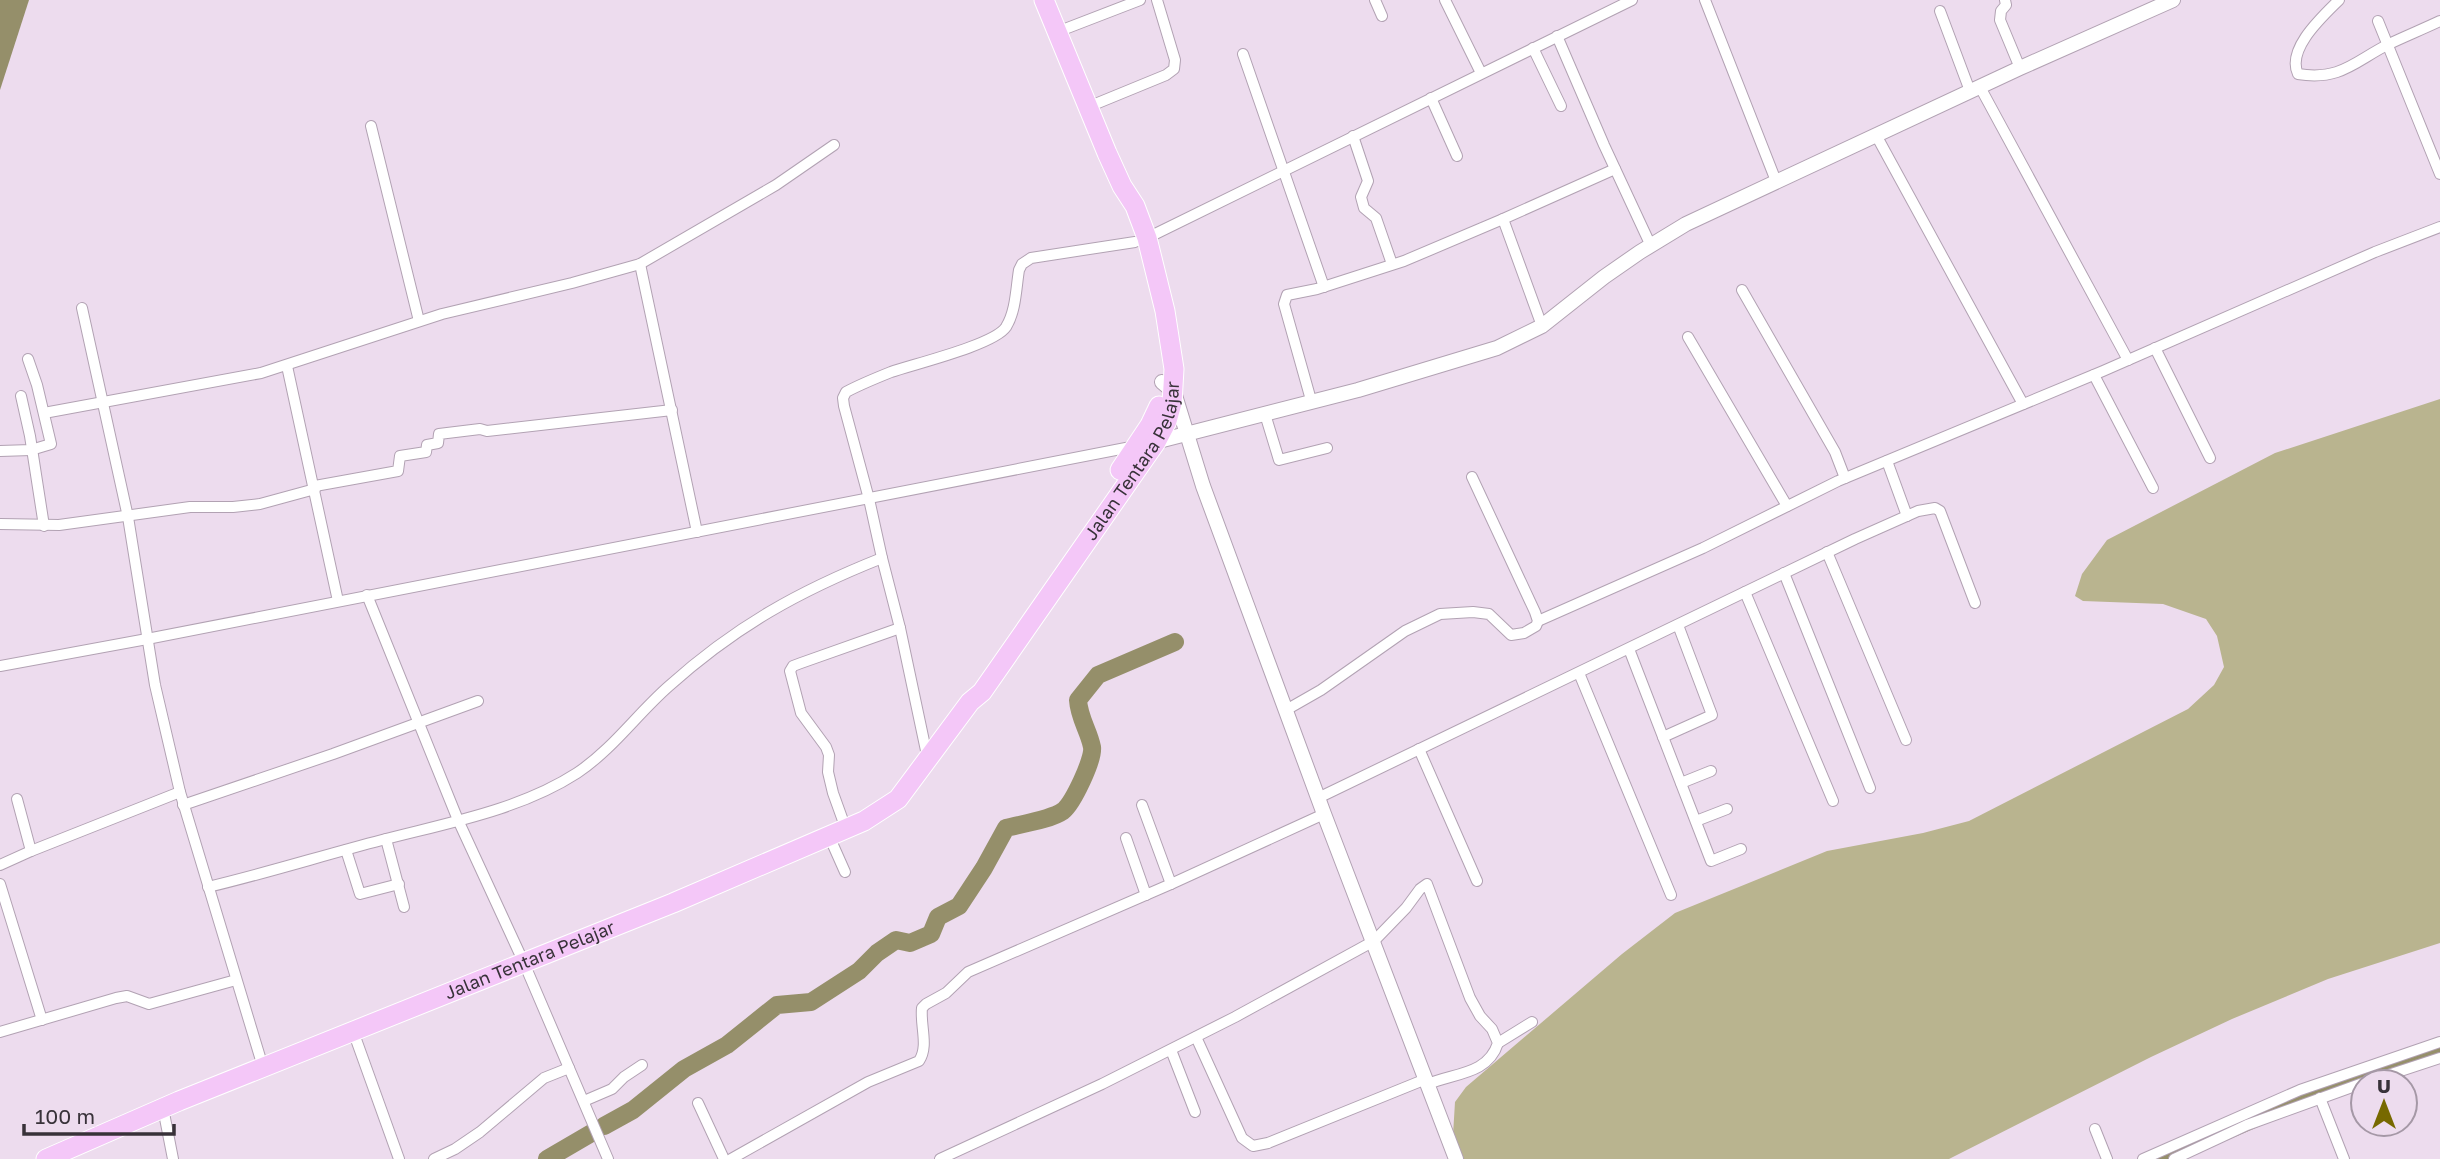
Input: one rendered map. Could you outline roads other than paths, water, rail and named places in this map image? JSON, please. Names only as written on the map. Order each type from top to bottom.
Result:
[{"type":"highway","name":"Jalan Tentara Pelajar","points":[[46,1159],[74,1153],[163,1108],[673,903],[863,821],[898,799],[970,702],[982,692],[1156,442],[1170,412],[1168,387],[1172,352],[1168,325],[1141,240],[1135,206],[1122,186],[1044,0]]},
{"type":"highway","name":"Jalan Tentara Pelajar","points":[[970,702],[975,686],[1136,446],[1159,409],[1168,387]]},
{"type":"street","points":[[1057,32],[1140,0]]},
{"type":"street","points":[[1088,107],[1166,75],[1174,69],[1175,60],[1157,0]]},
{"type":"street","points":[[1375,0],[1382,16]]},
{"type":"street","points":[[1445,0],[1481,73]]},
{"type":"street","points":[[928,761],[900,628],[842,398],[846,392],[890,373],[978,344],[999,334],[1005,328],[1014,304],[1019,270],[1022,264],[1031,258],[1077,253],[1141,240],[1632,0]]},
{"type":"street","points":[[1705,0],[1776,181]]},
{"type":"street","points":[[2005,0],[2006,5],[2000,20],[2020,68]]},
{"type":"street","points":[[0,666],[1156,442],[1358,390],[1497,348],[1542,326],[1604,277],[1686,224],[2020,68],[2174,0]]},
{"type":"street","points":[[2339,0],[2316,23],[2298,48],[2295,60],[2298,74],[2327,76],[2440,21]]},
{"type":"street","points":[[1940,11],[1975,89],[2128,360]]},
{"type":"street","points":[[2378,21],[2440,174]]},
{"type":"street","points":[[1558,36],[1651,246]]},
{"type":"street","points":[[1533,48],[1560,106]]},
{"type":"street","points":[[1243,54],[1324,286]]},
{"type":"street","points":[[1431,98],[1457,156]]},
{"type":"street","points":[[371,126],[419,321]]},
{"type":"street","points":[[1876,135],[2023,404]]},
{"type":"street","points":[[1353,136],[1368,181],[1361,197],[1364,208],[1376,218],[1392,264]]},
{"type":"street","points":[[44,413],[261,373],[419,321],[640,264],[776,185],[834,145]]},
{"type":"street","points":[[1311,400],[1286,315],[1284,298],[1287,295],[1392,264],[1503,219],[1615,169]]},
{"type":"street","points":[[1503,219],[1542,326]]},
{"type":"street","points":[[1286,710],[1321,690],[1405,631],[1440,614],[1489,614],[1511,635],[1524,633],[1536,626],[1538,621],[1703,548],[1845,478],[2094,375],[2375,252],[2440,227]]},
{"type":"street","points":[[640,264],[697,532]]},
{"type":"street","points":[[1742,290],[1835,452],[1845,478]]},
{"type":"street","points":[[82,308],[128,517],[160,709],[183,805],[263,1067]]},
{"type":"street","points":[[1688,337],[1787,506]]},
{"type":"street","points":[[2155,348],[2210,458]]},
{"type":"street","points":[[0,451],[31,450],[51,444],[28,359]]},
{"type":"street","points":[[287,366],[338,601]]},
{"type":"street","points":[[2094,375],[2153,488]]},
{"type":"street","points":[[1168,387],[1318,798],[1456,1159]]},
{"type":"street","points":[[21,396],[44,526]]},
{"type":"street","points":[[0,524],[44,526],[190,507],[233,507],[260,503],[315,488],[398,471],[400,456],[426,452],[427,445],[438,443],[439,434],[672,410]]},
{"type":"street","points":[[1265,414],[1279,460],[1327,447]]},
{"type":"street","points":[[1887,461],[1908,516]]},
{"type":"street","points":[[1472,477],[1538,621]]},
{"type":"street","points":[[1318,798],[1826,552],[1908,516],[1935,508],[1940,511],[1975,603]]},
{"type":"street","points":[[1826,552],[1906,740]]},
{"type":"street","points":[[208,887],[510,804],[576,773],[609,749],[652,701],[684,672],[751,621],[826,580],[881,558]]},
{"type":"street","points":[[1784,573],[1870,788]]},
{"type":"street","points":[[1745,592],[1833,801]]},
{"type":"street","points":[[367,595],[458,820],[524,963],[608,1159]]},
{"type":"street","points":[[1663,737],[1712,715],[1678,625]]},
{"type":"street","points":[[845,872],[828,772],[829,755],[801,713],[790,671],[793,666],[900,628]]},
{"type":"street","points":[[1629,649],[1711,860],[1741,849]]},
{"type":"street","points":[[1579,673],[1671,895]]},
{"type":"street","points":[[183,805],[478,701]]},
{"type":"street","points":[[1419,749],[1477,881]]},
{"type":"street","points":[[1681,783],[1711,771]]},
{"type":"street","points":[[0,865],[180,792]]},
{"type":"street","points":[[17,799],[31,851]]},
{"type":"street","points":[[1142,805],[1171,884]]},
{"type":"street","points":[[1696,821],[1727,809]]},
{"type":"street","points":[[731,1159],[868,1082],[919,1062],[923,1054],[922,1008],[946,993],[968,972],[1324,814]]},
{"type":"street","points":[[1126,838],[1146,895]]},
{"type":"street","points":[[386,839],[404,907]]},
{"type":"street","points":[[346,850],[360,894],[399,884]]},
{"type":"street","points":[[940,1159],[1171,1050],[1374,941],[1436,876]]},
{"type":"street","points":[[0,884],[42,1020]]},
{"type":"street","points":[[1425,885],[1429,886],[1455,965],[1470,998],[1480,1016],[1492,1029],[1498,1043]]},
{"type":"street","points":[[0,1032],[123,996],[149,1004],[236,980]]},
{"type":"street","points":[[1196,1037],[1242,1138],[1253,1146],[1268,1143],[1427,1083],[1481,1066],[1493,1054],[1498,1043],[1532,1022]]},
{"type":"street","points":[[353,1031],[399,1159]]},
{"type":"street","points":[[2143,1159],[2300,1090],[2440,1042]]},
{"type":"street","points":[[1171,1050],[1195,1112]]},
{"type":"street","points":[[2410,1068],[2440,1058]]},
{"type":"street","points":[[584,1101],[612,1088],[642,1065]]},
{"type":"street","points":[[434,1159],[480,1132],[544,1078],[569,1068]]},
{"type":"street","points":[[2174,1159],[2247,1125],[2349,1088]]},
{"type":"street","points":[[2320,1098],[2344,1159]]},
{"type":"street","points":[[698,1103],[724,1159]]},
{"type":"street","points":[[163,1108],[173,1159]]},
{"type":"street","points":[[2095,1129],[2107,1159]]},
{"type":"waterway","points":[[604,1126],[633,1110],[684,1069],[727,1045],[777,1005],[811,1002],[859,971],[877,953],[896,940],[910,943],[931,934],[938,917],[959,906],[1006,828],[1057,814],[1063,811],[1072,799],[1092,753],[1078,700],[1098,675],[1175,642]]},
{"type":"waterway","points":[[2161,1159],[2314,1093],[2440,1052]]},
{"type":"waterway","points":[[547,1159],[595,1131]]}]
